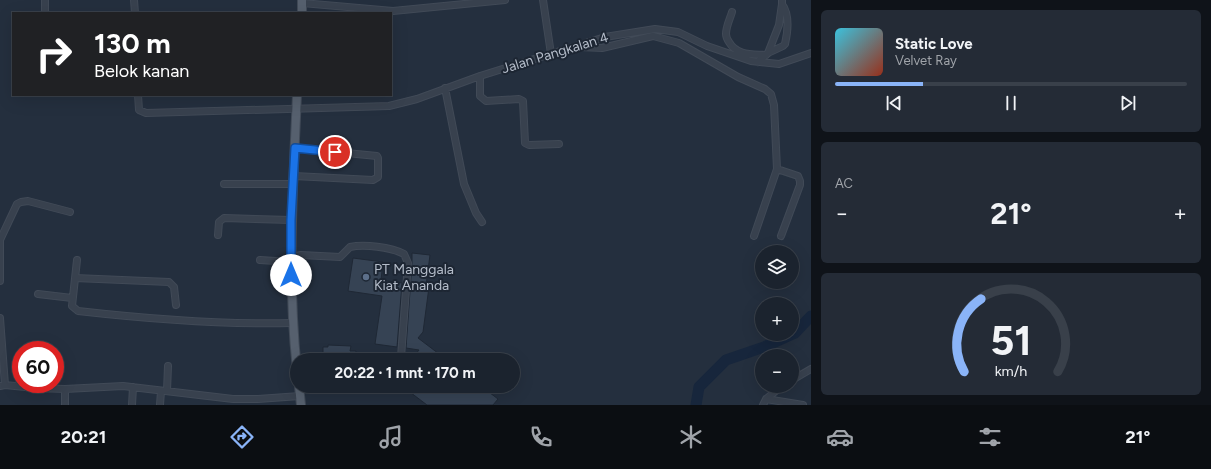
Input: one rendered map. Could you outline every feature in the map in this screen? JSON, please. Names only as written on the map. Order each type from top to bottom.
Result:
[{"type":"main road","points":[[296,353],[292,323],[291,220],[297,96]]},
{"type":"main road","points":[[300,393],[301,405]]},
{"type":"street","points":[[44,0],[46,12]]},
{"type":"street","points":[[134,0],[135,12]]},
{"type":"street","points":[[302,2],[393,11],[505,0]]},
{"type":"street","points":[[543,0],[551,54]]},
{"type":"street","points":[[767,54],[779,25],[782,2]]},
{"type":"street","points":[[758,62],[767,54],[783,46],[786,41],[788,17],[782,2]]},
{"type":"street","points":[[732,12],[726,35],[731,46],[735,50],[743,53],[767,54]]},
{"type":"street","name":"Jalan Pangkalan 4","points":[[138,96],[140,110],[146,113],[389,106],[416,99],[480,76],[605,37],[655,28],[678,32],[707,46],[751,61],[779,64],[811,53]]},
{"type":"street","points":[[574,47],[602,48],[653,36],[679,44],[738,77],[765,89],[771,94],[774,106],[778,169],[754,236]]},
{"type":"street","points":[[480,76],[480,96],[484,100],[519,99],[523,101],[525,143],[529,145],[560,144]]},
{"type":"street","points":[[445,88],[464,184],[476,213],[482,222]]},
{"type":"street","points":[[224,184],[293,180],[373,180],[378,177],[377,156],[295,148]]},
{"type":"street","points":[[778,169],[798,176],[800,181],[800,185],[781,236]]},
{"type":"street","points":[[0,281],[0,240],[17,204],[28,201],[70,212]]},
{"type":"street","points":[[218,235],[219,222],[222,219],[291,220]]},
{"type":"street","points":[[260,260],[291,260],[301,255],[340,257],[350,246],[364,245],[390,249],[404,254],[408,263],[401,353]]},
{"type":"street","points":[[78,260],[72,306],[78,311],[145,318],[222,322],[292,323]]},
{"type":"street","points":[[75,278],[169,282],[174,287],[176,305]]},
{"type":"street","points":[[38,294],[72,298]]},
{"type":"street","points":[[0,318],[3,386],[66,389],[115,386],[133,387],[233,399],[300,396]]},
{"type":"street","points":[[160,405],[168,366]]},
{"type":"street","points":[[808,373],[811,369]]},
{"type":"street","points":[[132,405],[133,387]]},
{"type":"street","points":[[65,405],[66,389]]},
{"type":"street","points":[[765,402],[775,393]]},
{"type":"street","points":[[765,402],[803,405]]},
{"type":"building","points":[[412,253],[430,255],[426,286],[429,287],[423,332],[418,338],[438,353],[417,353],[419,350],[406,348]]},
{"type":"building","points":[[353,258],[383,262],[381,280],[402,283],[397,347],[375,344],[382,296],[348,291]]},
{"type":"building","points":[[328,345],[351,346],[350,351],[356,351],[356,353],[323,353],[323,347],[328,347]]},
{"type":"building","points":[[411,393],[490,393],[498,399],[493,405],[427,405]]},
{"type":"waterway","points":[[696,405],[699,387],[726,360],[764,347],[795,333],[811,316]]},
{"type":"place","name":"PT Manggala Kiat Ananda","points":[[366,277]]},
{"type":"route","points":[[291,275],[291,220],[295,148],[335,152]]}]
